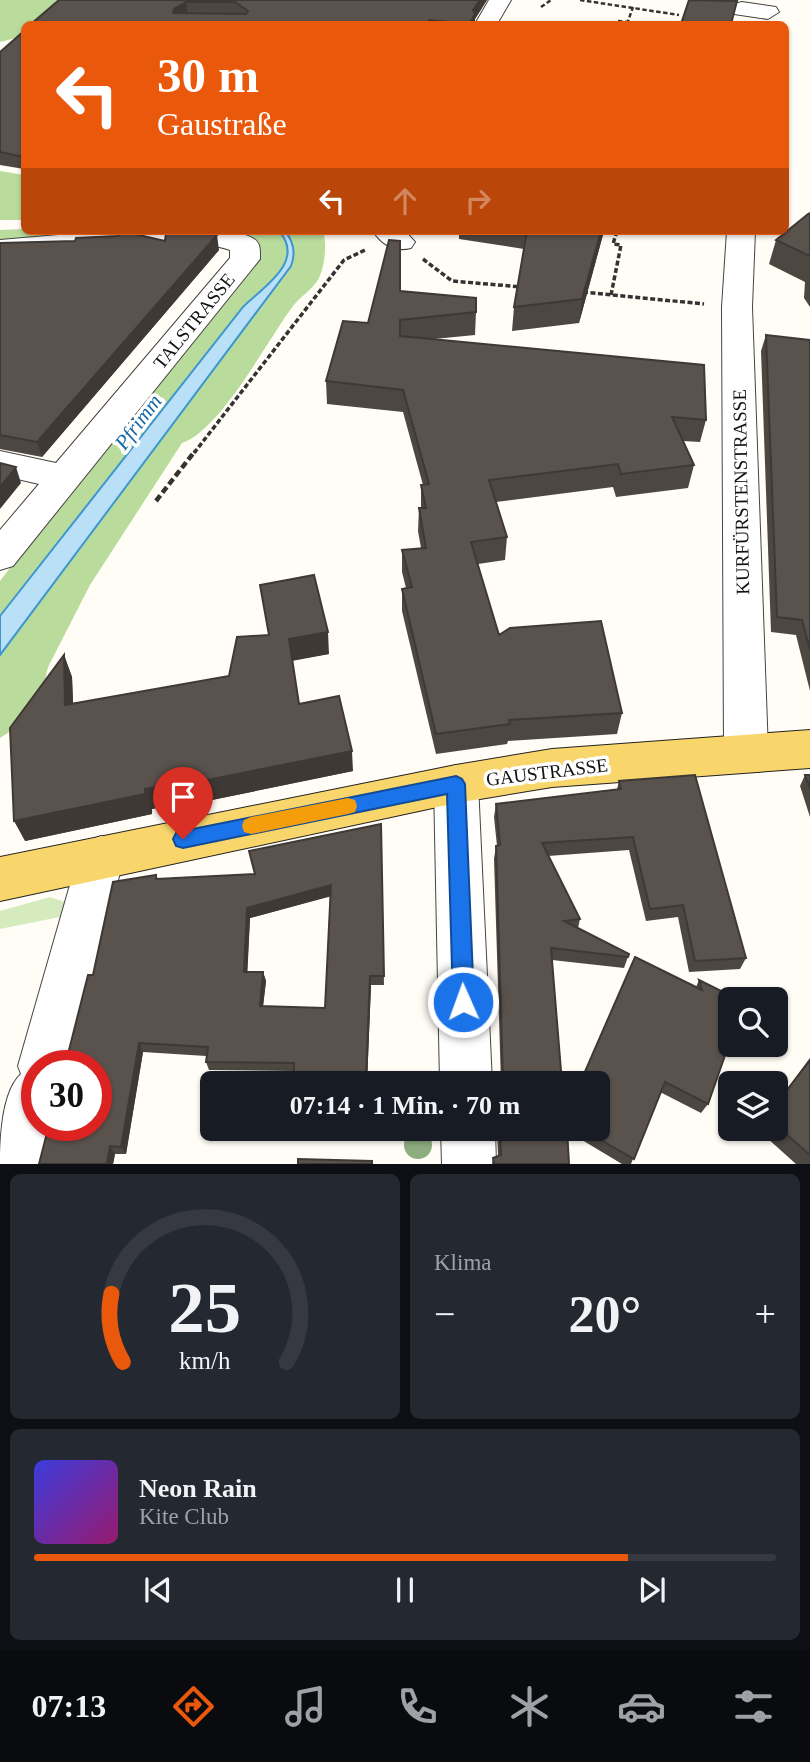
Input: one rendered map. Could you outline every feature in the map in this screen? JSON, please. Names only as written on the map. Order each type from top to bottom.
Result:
[{"type":"main road","name":"GAUSTRASSE","points":[[0,879],[456,784],[552,768],[810,749]]},
{"type":"street","points":[[488,21],[500,0]]},
{"type":"street","points":[[742,9],[768,12]]},
{"type":"street","name":"KURFÜRSTENSTRASSE","points":[[740,235],[737,307],[746,752]]},
{"type":"street","name":"TALSTRASSE","points":[[0,249],[151,237],[223,238],[245,245],[245,259],[0,556]]},
{"type":"street","points":[[0,463],[65,478]]},
{"type":"street","points":[[456,784],[466,1071]]},
{"type":"street","points":[[48,1050],[101,857]]},
{"type":"street","points":[[18,1164],[24,1141]]},
{"type":"street","points":[[468,1141],[469,1164]]},
{"type":"path","points":[[541,7],[549,4],[551,0]]},
{"type":"path","points":[[580,0],[679,15]]},
{"type":"path","points":[[628,21],[633,7]]},
{"type":"path","points":[[611,295],[621,245],[613,244],[616,235]]},
{"type":"path","points":[[156,501],[344,260],[394,236],[452,281],[531,288]]},
{"type":"path","points":[[571,291],[737,307]]},
{"type":"green space","points":[[0,0],[77,0],[53,21],[21,21],[21,37],[0,42]]},
{"type":"green space","points":[[0,171],[21,174],[21,220],[0,220]]},
{"type":"green space","points":[[21,229],[21,235],[84,235],[0,243],[0,230]]},
{"type":"green space","points":[[248,235],[282,235],[288,253],[279,273],[243,307],[0,616],[0,581],[256,244]]},
{"type":"green space","points":[[324,235],[325,254],[319,278],[293,306],[228,403],[197,435],[182,443],[90,585],[48,667],[42,693],[17,727],[0,738],[0,655],[291,266],[289,236]]},
{"type":"green space","points":[[50,897],[65,902],[70,915],[0,929],[0,911]]},
{"type":"water","points":[[282,235],[288,235],[292,243],[294,252],[291,266],[0,655],[0,616],[243,307],[279,273],[288,253]]},
{"type":"building","points":[[59,0],[480,0],[473,10],[475,14],[471,21],[34,21]],"holes":[[[186,2],[235,2],[248,11],[246,14],[173,13],[174,9]]]},
{"type":"building","points":[[689,0],[737,1],[732,21],[682,21]]},
{"type":"building","points":[[21,34],[21,156],[0,152],[0,52]]},
{"type":"building","points":[[810,213],[810,256],[776,240],[782,235],[789,235],[789,229]]},
{"type":"building","points":[[139,235],[165,241],[166,235],[217,235],[37,442],[0,435],[0,243],[75,241],[76,238]]},
{"type":"building","points":[[526,235],[600,235],[582,299],[514,307]]},
{"type":"building","points":[[389,240],[400,241],[400,291],[476,298],[476,312],[400,320],[400,336],[704,365],[706,420],[672,417],[694,465],[621,474],[618,464],[489,480],[507,537],[471,542],[499,635],[510,628],[601,621],[622,713],[509,720],[510,724],[436,734],[402,589],[412,587],[402,550],[426,548],[419,508],[426,508],[421,485],[429,484],[403,390],[326,381],[343,321],[368,323]]},
{"type":"building","points":[[766,335],[810,340],[810,650],[802,620],[777,617]]},
{"type":"building","points":[[0,463],[16,467],[0,487]]},
{"type":"building","points":[[314,575],[328,632],[289,639],[299,704],[339,696],[352,751],[197,782],[192,779],[145,789],[145,794],[14,821],[10,728],[64,655],[65,705],[229,676],[237,637],[269,635],[260,585]]},
{"type":"building","points":[[695,775],[746,958],[695,961],[683,905],[650,909],[633,837],[542,843],[580,919],[564,921],[629,954],[628,957],[551,948],[561,1071],[503,1071],[496,846],[500,845],[496,804],[621,789],[619,781]]},
{"type":"building","points":[[805,775],[810,775],[810,788]]},
{"type":"building","points":[[381,824],[384,976],[370,976],[366,1071],[294,1071],[294,1063],[206,1062],[208,1047],[139,1043],[121,1147],[110,1146],[107,1164],[39,1164],[45,1141],[112,1141],[112,1050],[69,1050],[88,975],[93,975],[113,882],[156,875],[156,879],[255,874],[249,851]],"holes":[[[331,885],[325,1008],[260,1006],[263,972],[244,972],[247,908]]]},
{"type":"building","points":[[635,957],[702,990],[699,980],[718,990],[718,1057],[724,1057],[708,1104],[665,1082],[634,1159],[603,1141],[610,1141],[610,1071],[585,1071]]},
{"type":"building","points":[[810,1060],[810,1155],[788,1136],[788,1089]]},
{"type":"building","points":[[500,1141],[568,1141],[569,1164],[494,1164],[493,1158],[501,1155]]},
{"type":"building","points":[[298,1159],[372,1161],[372,1164],[298,1164]]},
{"type":"slow traffic","points":[[251,826],[348,806]]},
{"type":"route","points":[[183,839],[456,784],[463,1002]]},
{"type":"water label","name":"Pfrimm","points":[[138,422]]}]
